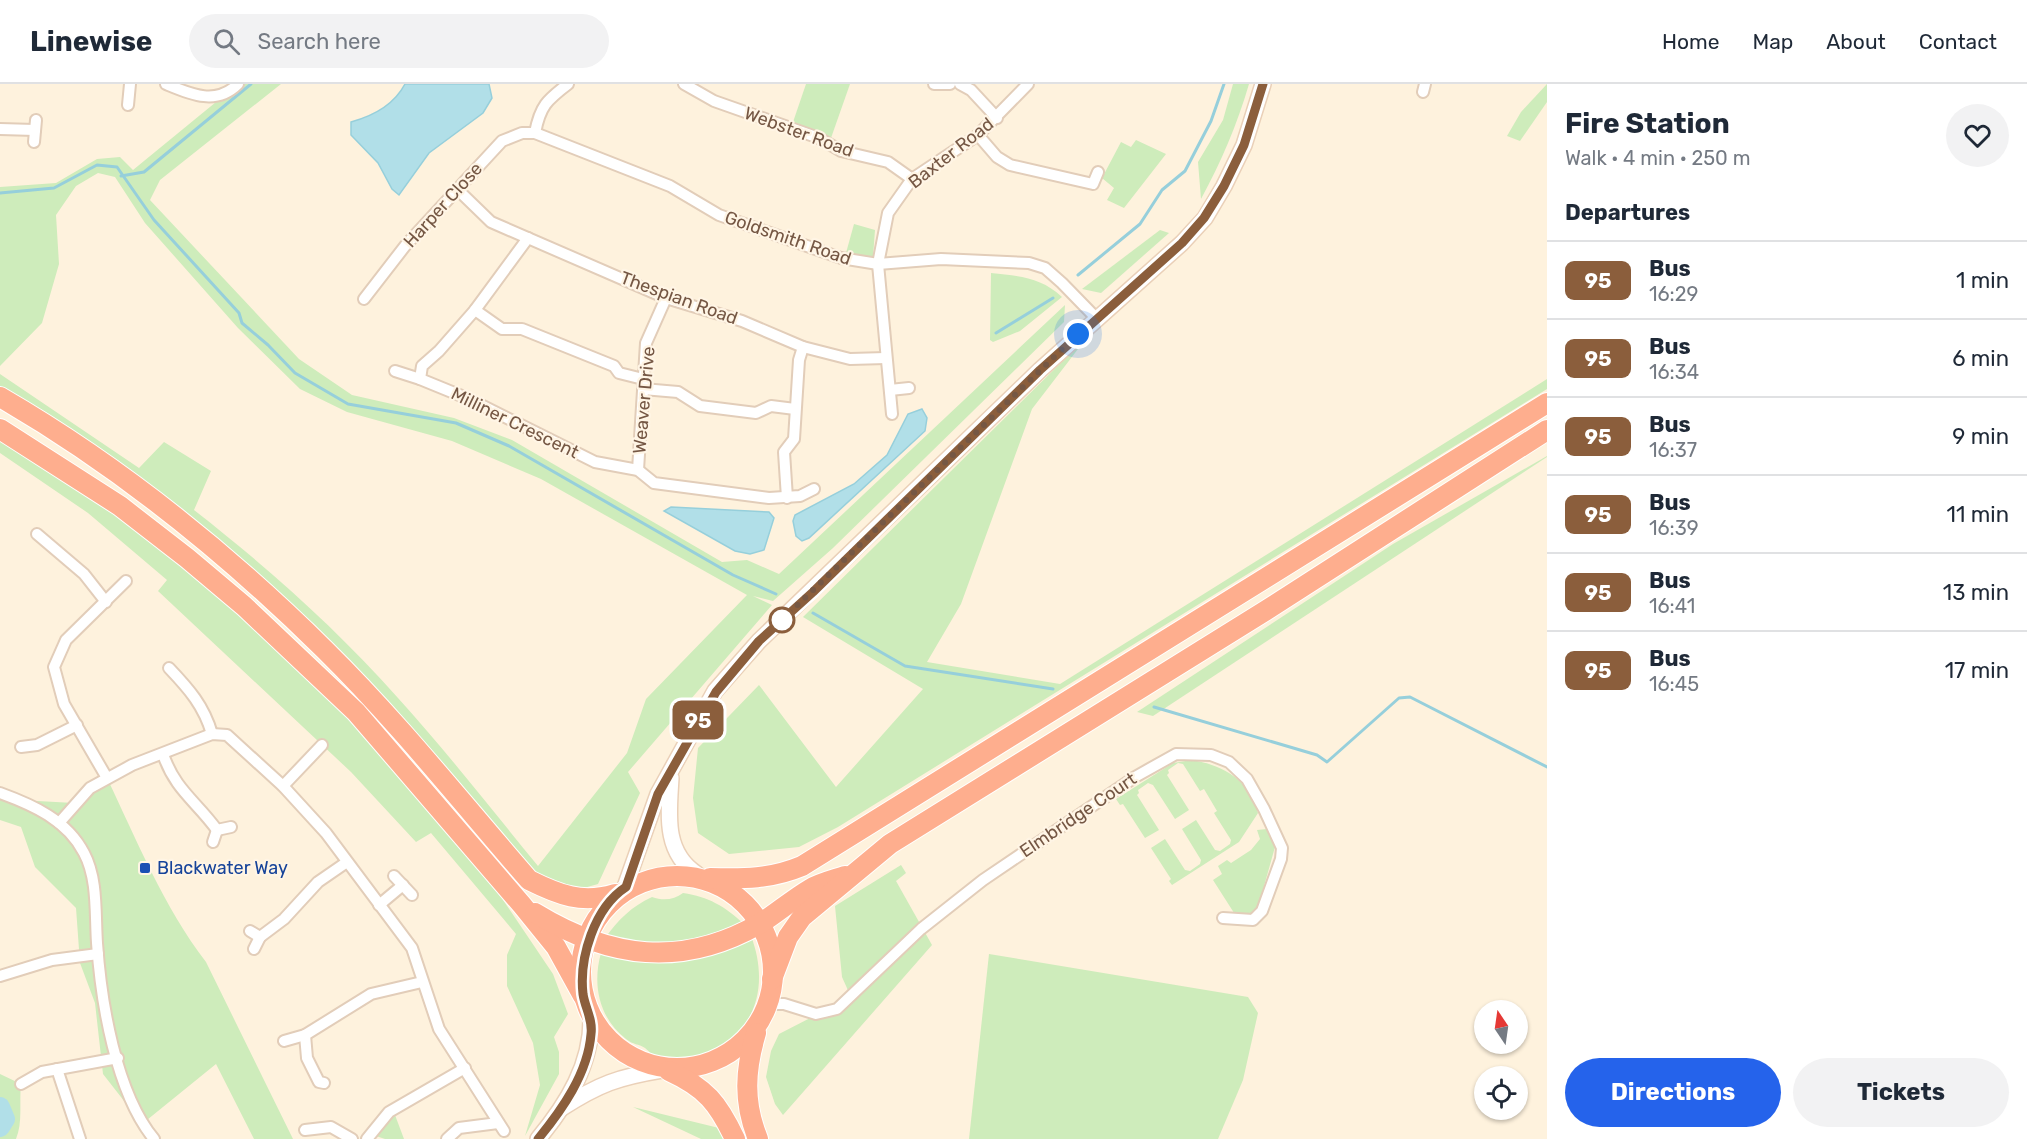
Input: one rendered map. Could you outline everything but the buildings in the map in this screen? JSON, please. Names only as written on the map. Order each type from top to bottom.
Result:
[{"type":"highway","points":[[0,397],[59,431],[130,482],[257,586],[370,697],[530,880],[561,896],[578,899],[600,899],[656,876],[758,879],[779,876],[802,866],[1547,404]]},
{"type":"highway","points":[[0,429],[120,506],[244,606],[356,712],[556,947],[583,996],[591,1017],[606,1036],[627,1054],[664,1070],[707,1094],[721,1110],[735,1139]]},
{"type":"highway","points":[[758,1139],[750,1119],[746,1086],[749,1056],[757,1027],[768,1004],[772,979],[788,937],[802,917],[858,871],[926,821],[1265,611],[1547,430]]},
{"type":"highway","points":[[522,905],[567,932],[589,941],[627,951],[661,953],[699,948],[759,923],[812,888],[858,871]]},
{"type":"highway","points":[[703,876],[745,903],[759,923],[768,948],[772,979]]},
{"type":"highway","points":[[583,996],[584,966],[589,941],[620,891]]},
{"type":"highway","points":[[664,1070],[684,1070],[717,1060],[740,1046],[757,1027]]},
{"type":"main road","points":[[620,891],[658,794],[671,775],[700,717],[741,660],[1040,370],[1182,243],[1204,218],[1224,186],[1244,145],[1263,84]]},
{"type":"main road","points":[[671,775],[668,818],[671,840],[685,866],[703,876]]},
{"type":"main road","points":[[538,1139],[562,1108],[586,1058],[591,1033],[591,1017]]},
{"type":"main road","points":[[562,1108],[611,1081],[664,1070]]},
{"type":"street","points":[[128,105],[130,84]]},
{"type":"street","points":[[166,84],[195,96],[211,97],[230,92],[238,84]]},
{"type":"street","points":[[535,133],[539,113],[543,107],[568,84]]},
{"type":"street","name":"Webster Road","points":[[684,84],[714,101],[819,138],[841,151],[888,162],[912,179]]},
{"type":"street","points":[[934,84],[950,84]]},
{"type":"street","points":[[960,84],[971,90],[997,118]]},
{"type":"street","name":"Baxter Road","points":[[878,264],[888,213],[912,179],[978,135],[1028,84]]},
{"type":"street","points":[[0,129],[36,125],[34,142]]},
{"type":"street","name":"Harper Close","points":[[364,299],[405,246],[502,141],[522,133],[535,133]]},
{"type":"street","name":"Goldsmith Road","points":[[535,133],[670,186],[719,214],[841,258],[878,264],[941,259],[1029,263],[1045,268],[1098,320]]},
{"type":"street","points":[[978,135],[997,157],[1010,165],[1093,184],[1098,172]]},
{"type":"street","name":"Thespian Road","points":[[457,189],[491,222],[666,298],[742,321],[803,347],[850,359],[885,358]]},
{"type":"street","points":[[420,379],[422,366],[439,351],[475,310],[528,238]]},
{"type":"street","points":[[878,264],[892,414]]},
{"type":"street","name":"Weaver Drive","points":[[638,470],[646,343],[666,298]]},
{"type":"street","points":[[475,310],[502,329],[522,329],[614,366],[619,373],[643,384],[678,392],[700,406],[756,413],[771,406],[795,409]]},
{"type":"street","points":[[803,347],[799,360],[794,440],[784,452],[787,498],[800,496],[814,489]]},
{"type":"street","name":"Milliner Crescent","points":[[395,371],[469,399],[596,462],[638,470],[654,483],[787,498]]},
{"type":"street","points":[[890,390],[909,388]]},
{"type":"street","points":[[39,541],[84,574],[105,602]]},
{"type":"street","points":[[106,778],[64,704],[54,667],[66,640],[126,581]]},
{"type":"street","points":[[169,668],[181,680],[206,714],[212,734]]},
{"type":"street","points":[[172,689],[181,680]]},
{"type":"street","points":[[21,747],[38,750],[77,725]]},
{"type":"street","points":[[59,823],[82,795],[106,778],[132,765],[212,734],[227,735],[283,786],[326,833],[412,948],[439,1029],[501,1127],[459,1128],[447,1139]]},
{"type":"street","points":[[283,786],[322,745]]},
{"type":"street","points":[[163,754],[181,791],[204,813],[217,831]]},
{"type":"street","name":"Elmbridge Court","points":[[768,1004],[784,1004],[816,1014],[837,1009],[921,929],[983,880],[1127,782],[1176,754],[1211,755],[1229,762],[1247,779],[1256,792],[1282,848],[1281,859],[1262,911],[1253,920],[1240,921],[1222,918]]},
{"type":"street","points":[[310,760],[319,769]]},
{"type":"street","points":[[0,793],[40,810],[59,823],[74,837],[85,854],[93,878],[103,1005],[127,1094],[142,1124],[154,1139]]},
{"type":"street","points":[[217,831],[231,827]]},
{"type":"street","points":[[213,842],[217,831]]},
{"type":"street","points":[[254,949],[260,937],[284,919],[318,882],[347,862]]},
{"type":"street","points":[[394,876],[412,895]]},
{"type":"street","points":[[379,905],[403,885]]},
{"type":"street","points":[[250,931],[260,937]]},
{"type":"street","points":[[1,973],[52,960],[98,954]]},
{"type":"street","points":[[284,1041],[304,1035],[371,994],[422,982]]},
{"type":"street","points":[[304,1035],[307,1058],[319,1082],[324,1083]]},
{"type":"street","points":[[21,1084],[28,1073],[118,1059]]},
{"type":"street","points":[[367,1139],[389,1112],[465,1068]]},
{"type":"street","points":[[57,1069],[80,1139]]},
{"type":"street","points":[[304,1130],[331,1127],[352,1139]]},
{"type":"green space","points":[[238,84],[281,84],[160,180],[150,200],[299,359],[352,395],[454,418],[512,440],[722,562],[747,560],[779,574],[1065,305],[1064,322],[833,548],[773,601],[753,596],[772,605],[628,772],[640,793],[598,884],[573,891],[532,874],[389,703],[315,625],[159,493],[73,431],[0,388],[0,374],[139,468],[164,442],[211,471],[194,510],[274,576],[350,647],[434,739],[538,866],[627,753],[646,699],[747,595],[541,479],[452,441],[347,412],[300,389],[238,328],[145,223],[115,177],[98,173],[76,186],[56,215],[59,264],[42,323],[0,366],[0,187],[56,183],[97,159],[120,157],[133,170]]},
{"type":"green space","points":[[806,84],[850,84],[831,138],[792,125]]},
{"type":"green space","points":[[1233,84],[1249,84],[1228,143],[1201,199],[1198,162],[1223,120]]},
{"type":"green space","points":[[1547,84],[1547,102],[1520,141],[1507,136],[1521,112]]},
{"type":"green space","points":[[1136,140],[1166,154],[1124,208],[1107,200],[1114,188],[1102,178],[1121,142],[1131,147]]},
{"type":"green space","points":[[854,224],[875,230],[873,257],[846,253]]},
{"type":"green space","points":[[1160,230],[1169,233],[1101,293],[1082,289]]},
{"type":"green space","points":[[991,273],[1038,281],[1062,297],[1020,331],[993,342],[990,340]]},
{"type":"green space","points":[[1088,336],[1032,409],[961,604],[927,662],[1060,684],[1547,379],[1547,389],[838,827],[799,847],[729,854],[698,833],[693,798],[698,748],[759,685],[836,787],[923,689],[803,617]]},
{"type":"green space","points":[[0,435],[109,508],[186,566],[280,647],[355,724],[501,897],[553,974],[568,1014],[554,1037],[559,1052],[559,1074],[525,1136],[540,1085],[533,1043],[507,986],[507,955],[516,934],[431,833],[416,842],[351,772],[158,591],[167,580],[88,513],[0,453]]},
{"type":"green space","points":[[1547,456],[1153,716],[1137,712],[1393,544]]},
{"type":"green space","points":[[1192,760],[1214,766],[1234,776],[1249,792],[1258,813],[1239,842],[1172,885],[1169,881],[1171,879],[1151,848],[1165,839],[1185,870],[1190,871],[1200,864],[1201,860],[1182,829],[1196,820],[1215,850],[1220,851],[1230,844],[1231,840],[1214,813],[1217,811],[1204,789],[1200,791],[1183,764],[1178,763],[1168,770],[1167,775],[1189,810],[1175,819],[1153,785],[1148,783],[1138,790],[1137,795],[1159,830],[1145,838],[1123,804],[1120,805],[1116,799],[1173,763]]},
{"type":"green space","points":[[107,778],[164,896],[206,962],[293,1139],[254,1139],[216,1064],[142,1124],[103,1074],[95,1003],[80,963],[76,908],[35,867],[21,827],[0,820],[0,793],[19,800],[74,803]]},
{"type":"green space","points":[[1267,829],[1275,847],[1257,911],[1250,917],[1236,916],[1213,880],[1222,874],[1218,866],[1227,860],[1231,863],[1251,850],[1260,839],[1257,830]]},
{"type":"green space","points":[[901,865],[906,873],[896,881],[932,945],[783,1115],[775,1104],[766,1077],[771,1051],[779,1034],[851,997],[842,977],[835,906]]},
{"type":"green space","points":[[683,893],[716,903],[743,923],[708,937],[676,943],[642,943],[605,938],[626,914],[638,905],[652,897],[672,898]]},
{"type":"green space","points":[[751,936],[758,963],[758,988],[753,1010],[742,1029],[726,1043],[705,1053],[681,1058],[653,1056],[642,1046],[626,1039],[609,1021],[598,989],[598,965],[601,953],[644,960]]},
{"type":"green space","points":[[989,954],[1248,997],[1258,1013],[1243,1080],[1218,1139],[969,1139]]},
{"type":"green space","points":[[0,1074],[21,1084],[20,1119],[16,1139],[0,1139]]},
{"type":"green space","points":[[633,1107],[719,1128],[724,1139],[701,1139]]},
{"type":"green space","points":[[395,1115],[404,1139],[385,1139],[376,1136]]},
{"type":"water","points":[[405,84],[489,84],[492,98],[483,113],[429,153],[399,195],[392,189],[378,163],[351,135],[351,122],[382,109],[395,98]]},
{"type":"water","points":[[922,409],[927,418],[925,431],[809,538],[802,541],[796,536],[793,521],[795,515],[854,484],[887,455],[908,414]]},
{"type":"water","points":[[671,507],[769,512],[774,518],[764,550],[750,554],[735,551],[664,511]]},
{"type":"waterway","points":[[121,176],[144,172],[251,84]]},
{"type":"waterway","points":[[1078,275],[1140,224],[1162,190],[1185,171],[1211,121],[1224,84]]},
{"type":"waterway","points":[[0,193],[54,188],[97,165],[117,167],[154,220],[239,313],[242,323],[268,345],[295,373],[348,404],[456,423],[509,446],[733,575],[776,594]]},
{"type":"waterway","points":[[996,333],[1053,298]]},
{"type":"waterway","points":[[813,613],[905,666],[1053,689]]},
{"type":"waterway","points":[[1154,707],[1317,755],[1327,762],[1399,698],[1410,697],[1547,767]]},
{"type":"waterway","points":[[0,1107],[5,1119],[0,1127]]},
{"type":"bus line","name":"95","points":[[538,1139],[562,1108],[589,1050],[591,1017],[583,996],[584,966],[589,941],[615,894],[626,887],[658,794],[671,775],[700,717],[716,692],[759,641],[813,592],[1040,370],[1182,243],[1204,218],[1224,186],[1244,145],[1263,84]]},
{"type":"place","name":"Blackwater Way","points":[[145,868]]},
{"type":"route","points":[[782,620],[1078,334]]}]
